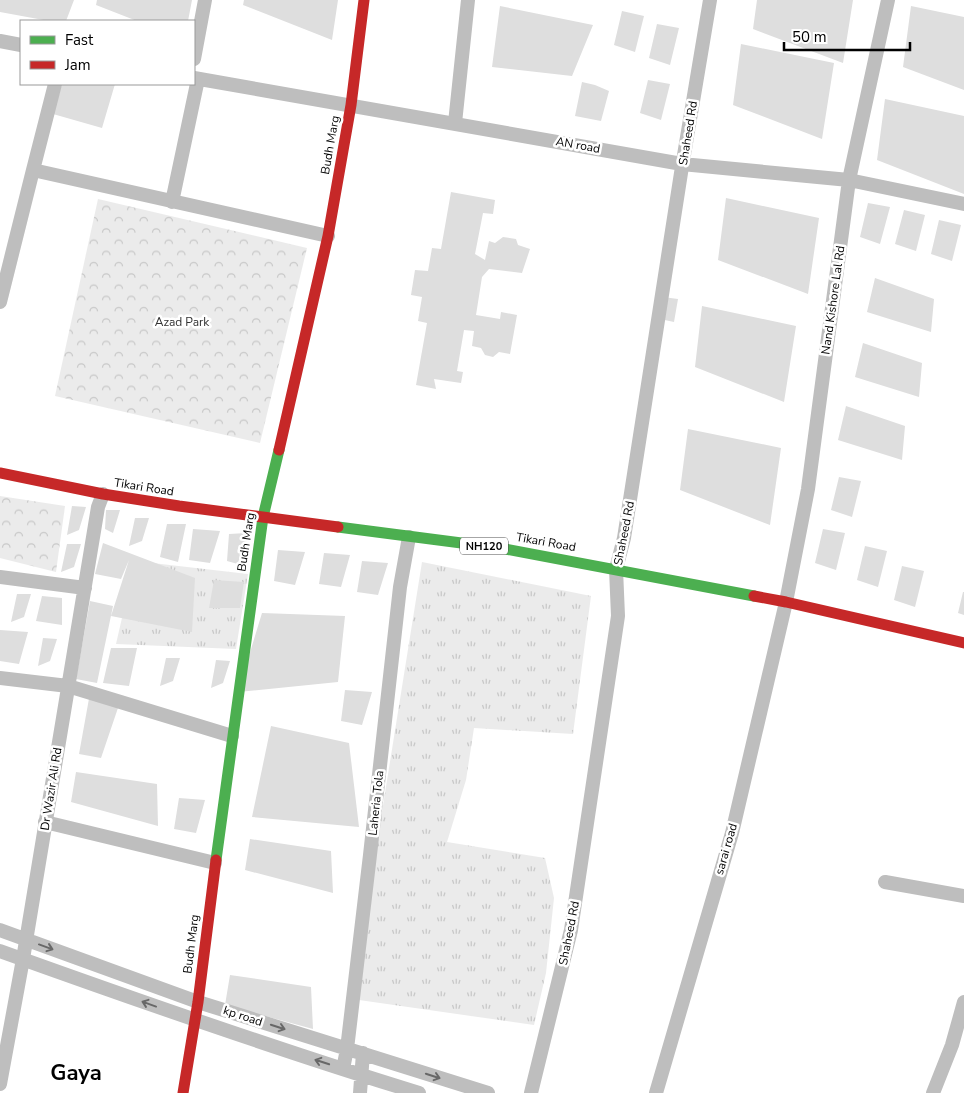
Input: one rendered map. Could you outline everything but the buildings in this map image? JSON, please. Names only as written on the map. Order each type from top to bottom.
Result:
[{"type":"main road","name":"Budh Marg","points":[[183,1093],[198,1002],[232,736],[263,517],[328,236],[351,105],[364,0]]},
{"type":"main road","name":"Tikari Road","points":[[0,473],[103,494],[179,506],[500,548],[786,602],[964,643]]},
{"type":"street","points":[[195,54],[205,0]]},
{"type":"street","points":[[454,124],[468,0]]},
{"type":"street","name":"Shaheed Rd","points":[[531,1093],[571,930],[618,616],[616,569],[624,538],[682,164],[710,0]]},
{"type":"street","name":"Nand Kishore Lal Rd","points":[[786,602],[808,489],[849,180],[888,0]]},
{"type":"street","points":[[0,41],[20,45]]},
{"type":"street","name":"AN road","points":[[196,78],[682,164],[849,180],[964,204]]},
{"type":"street","points":[[0,302],[55,85]]},
{"type":"street","points":[[172,202],[195,85]]},
{"type":"street","points":[[33,170],[328,236]]},
{"type":"street","name":"Dr Wazir Ali Rd","points":[[0,1084],[23,959],[98,507],[103,494]]},
{"type":"street","name":"Laheria Tola","points":[[343,1069],[370,855],[400,587],[409,537]]},
{"type":"street","points":[[0,577],[85,588]]},
{"type":"street","name":"sarai road","points":[[656,1093],[732,833],[786,602]]},
{"type":"street","points":[[0,678],[68,686],[232,736]]},
{"type":"street","points":[[45,822],[215,863]]},
{"type":"street","points":[[885,882],[964,896]]},
{"type":"street","name":"kp road","points":[[0,930],[198,1002],[488,1093]]},
{"type":"street","name":"kp road","points":[[0,951],[195,1020],[419,1093]]},
{"type":"street","points":[[933,1093],[952,1046],[964,1002]]},
{"type":"street","points":[[360,1093],[364,1053]]},
{"type":"green space","name":"Azad Park","points":[[98,199],[307,248],[260,443],[55,396]]},
{"type":"green space","points":[[0,496],[65,506],[56,572],[0,558]]},
{"type":"green space","points":[[135,561],[248,574],[236,649],[116,644]]},
{"type":"green space","points":[[422,562],[591,596],[573,734],[474,728],[466,780],[447,842],[545,858],[554,898],[546,973],[534,1025],[352,999]]},
{"type":"traffic: fast","points":[[216,860],[263,517],[279,450]]},
{"type":"traffic: fast","points":[[338,527],[500,548],[754,596]]},
{"type":"traffic: jam","points":[[279,450],[328,236],[351,105],[364,0]]},
{"type":"traffic: jam","points":[[0,473],[103,494],[338,527]]},
{"type":"traffic: jam","points":[[754,596],[964,643]]},
{"type":"traffic: jam","points":[[183,1093],[198,1002],[216,860]]},
{"type":"district","name":"Gaya","points":[[76,1072]]}]
